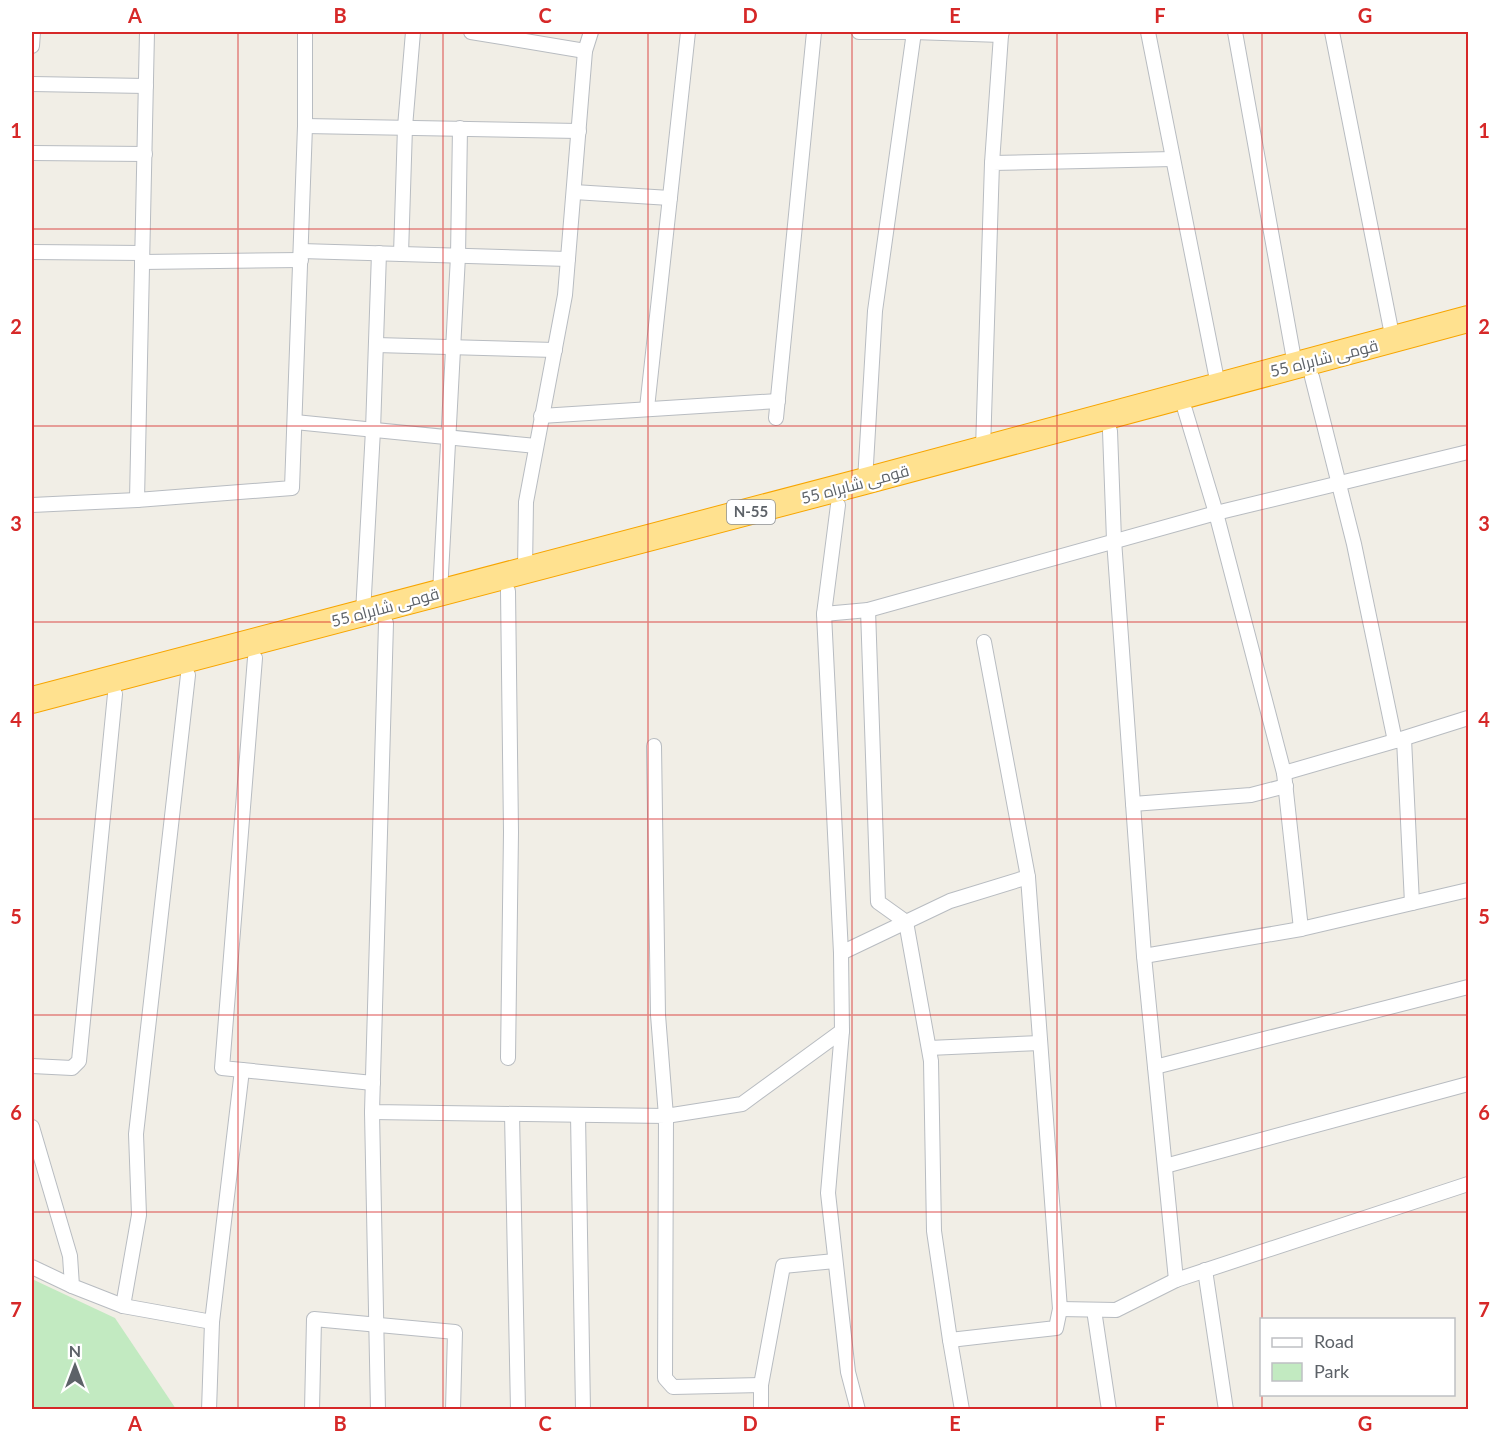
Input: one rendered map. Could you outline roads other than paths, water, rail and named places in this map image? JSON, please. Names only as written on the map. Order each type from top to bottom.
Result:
[{"type":"highway","name":"قومی شاہراہ 55","points":[[1056,437],[1110,431],[1185,410],[1392,340],[1468,319]]},
{"type":"highway","name":"قومی شاہراہ 55","points":[[696,534],[865,481],[1056,437],[1218,385],[1304,371],[1468,336]]},
{"type":"highway","name":"قومی شاہراہ 55","points":[[32,716],[127,685],[374,618],[508,591],[556,570],[696,534],[838,505],[969,458]]},
{"type":"highway","name":"قومی شاہراہ 55","points":[[32,700],[188,675],[255,658],[374,618],[440,592],[525,570],[556,570]]},
{"type":"street","points":[[32,46],[33,32]]},
{"type":"street","points":[[137,500],[147,32]]},
{"type":"street","points":[[32,505],[137,500],[292,488],[305,126],[305,32]]},
{"type":"street","points":[[401,254],[405,128],[413,32]]},
{"type":"street","points":[[471,32],[585,51]]},
{"type":"street","points":[[525,570],[526,502],[565,295],[585,51],[591,32]]},
{"type":"street","points":[[647,408],[688,32]]},
{"type":"street","points":[[776,418],[814,32]]},
{"type":"street","points":[[859,32],[1001,33],[969,458]]},
{"type":"street","points":[[865,481],[875,310],[914,32]]},
{"type":"street","points":[[1148,32],[1218,385]]},
{"type":"street","points":[[1236,32],[1304,371],[1354,544],[1400,740],[1412,903]]},
{"type":"street","points":[[1332,32],[1392,340]]},
{"type":"street","points":[[32,84],[146,86]]},
{"type":"street","points":[[305,126],[579,130]]},
{"type":"street","points":[[440,592],[458,256],[460,129]]},
{"type":"street","points":[[32,153],[145,154]]},
{"type":"street","points":[[992,163],[1173,159]]},
{"type":"street","points":[[574,192],[670,198]]},
{"type":"street","points":[[32,252],[142,257],[379,253],[568,259]]},
{"type":"street","points":[[378,1410],[372,1112],[373,430],[379,253]]},
{"type":"street","points":[[376,345],[555,350]]},
{"type":"street","points":[[541,416],[778,401]]},
{"type":"street","points":[[1185,410],[1216,513],[1285,780],[1301,929]]},
{"type":"street","points":[[295,422],[536,446]]},
{"type":"street","points":[[1110,431],[1114,540],[1144,956],[1176,1280]]},
{"type":"street","points":[[824,614],[868,610],[1216,513],[1468,452]]},
{"type":"street","points":[[838,505],[824,614],[841,953],[842,1031],[828,1193],[848,1372],[858,1410]]},
{"type":"street","points":[[508,591],[511,832],[508,1058]]},
{"type":"street","points":[[868,610],[878,902],[906,922],[929,1048],[934,1231],[962,1410]]},
{"type":"street","points":[[950,1340],[1056,1328],[1060,1309],[1028,877],[984,642]]},
{"type":"street","points":[[255,658],[222,1068],[373,1083]]},
{"type":"street","points":[[123,1306],[139,1215],[136,1134],[188,675]]},
{"type":"street","points":[[32,1066],[72,1068],[80,1061],[127,685]]},
{"type":"street","points":[[1133,804],[1251,795],[1285,780],[1468,718]]},
{"type":"street","points":[[654,746],[658,1016],[666,1116],[665,1378],[673,1387],[760,1385]]},
{"type":"street","points":[[841,953],[950,901],[1028,877]]},
{"type":"street","points":[[1144,956],[1301,929],[1468,890]]},
{"type":"street","points":[[1155,1067],[1468,987]]},
{"type":"street","points":[[372,1112],[666,1116],[742,1104],[842,1031]]},
{"type":"street","points":[[929,1048],[1040,1043]]},
{"type":"street","points":[[209,1410],[212,1322],[242,1070]]},
{"type":"street","points":[[1165,1166],[1468,1084]]},
{"type":"street","points":[[512,1114],[518,1410]]},
{"type":"street","points":[[578,1115],[584,1410]]},
{"type":"street","points":[[32,1127],[70,1256],[72,1286]]},
{"type":"street","points":[[1060,1309],[1116,1311],[1176,1280],[1468,1184]]},
{"type":"street","points":[[761,1410],[760,1385],[783,1266],[835,1261]]},
{"type":"street","points":[[32,1267],[123,1306],[212,1322]]},
{"type":"street","points":[[1205,1270],[1226,1410]]},
{"type":"street","points":[[1094,1310],[1109,1410]]},
{"type":"street","points":[[312,1410],[314,1319],[454,1332],[453,1410]]}]
